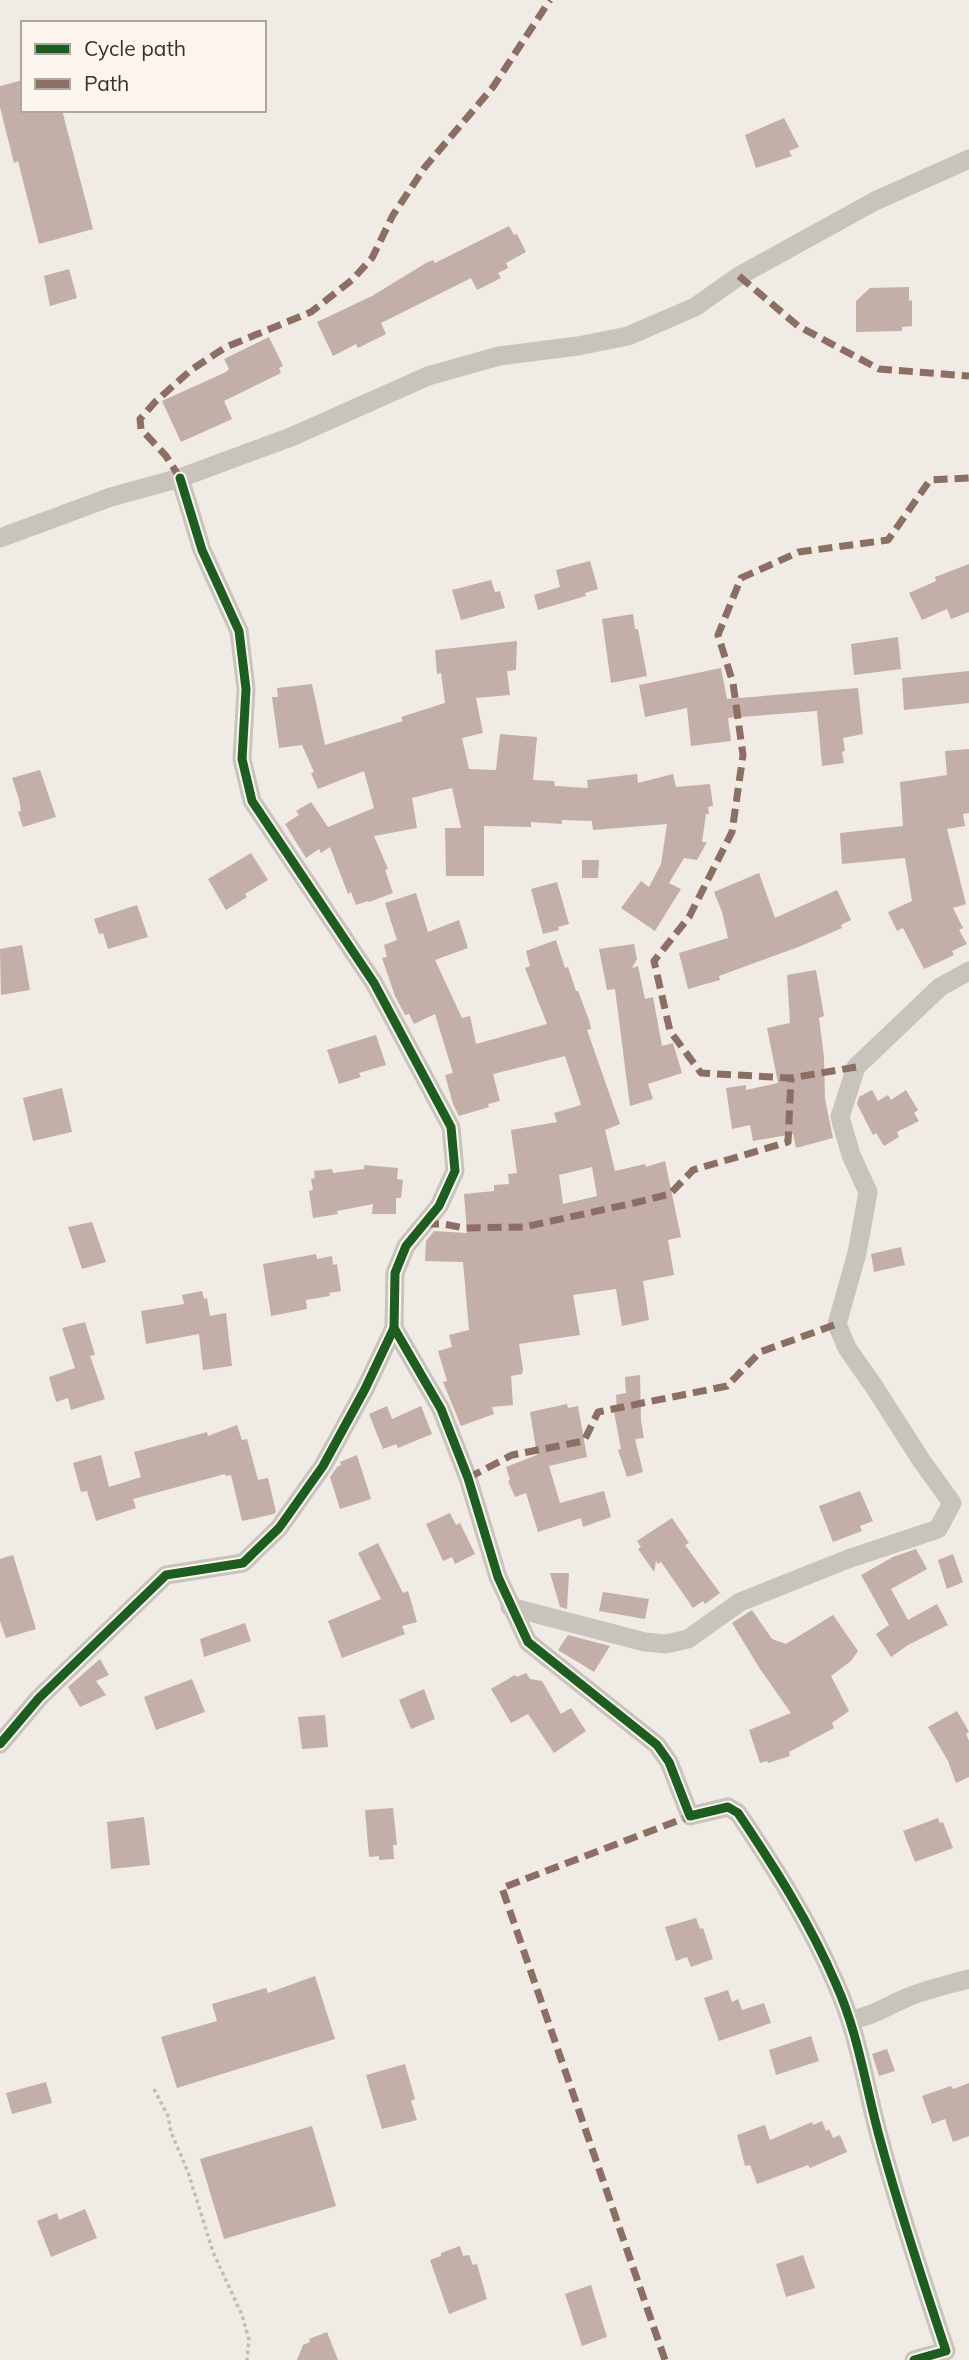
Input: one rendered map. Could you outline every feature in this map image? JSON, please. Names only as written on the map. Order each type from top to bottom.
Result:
[{"type":"street","points":[[0,538],[111,497],[180,478],[290,437],[428,376],[499,356],[628,336],[695,307],[739,276],[875,201],[969,159]]},
{"type":"street","points":[[0,1744],[58,1678],[166,1575],[243,1563],[279,1528],[323,1466],[365,1389],[394,1328],[395,1273],[406,1246],[439,1206],[455,1171],[451,1127],[374,983],[252,802],[242,759],[246,689],[239,631],[202,550],[180,478]]},
{"type":"street","points":[[510,1607],[645,1642],[666,1644],[688,1639],[740,1602],[848,1559],[938,1529],[961,1498],[921,1460],[876,1388],[847,1348],[837,1324],[857,1253],[867,1192],[851,1155],[840,1117],[856,1067],[940,987],[969,971]]},
{"type":"street","points":[[394,1328],[441,1409],[468,1478],[498,1577],[528,1642],[657,1745],[669,1762],[690,1816],[727,1807],[738,1813],[807,1923],[837,1985],[850,2020],[904,2224],[947,2356],[914,2360]]},
{"type":"street","points":[[850,2020],[883,2010],[906,1997],[969,1979]]},
{"type":"path","points":[[154,2089],[168,2116],[171,2132],[188,2172],[213,2252],[242,2315],[249,2340],[247,2360]]},
{"type":"building","points":[[21,81],[21,112],[63,112],[93,229],[39,244],[18,161],[14,163],[0,107],[0,86]]},
{"type":"building","points":[[784,118],[799,147],[789,151],[792,156],[756,168],[745,135]]},
{"type":"building","points":[[509,226],[514,235],[517,234],[526,252],[506,263],[508,268],[498,273],[501,278],[477,290],[471,278],[381,323],[386,334],[358,348],[356,344],[333,356],[317,322],[372,296],[426,263],[433,260],[435,263]]},
{"type":"building","points":[[69,269],[77,298],[50,306],[44,276]]},
{"type":"building","points":[[909,287],[912,326],[902,327],[902,331],[856,332],[856,301],[870,288]]},
{"type":"building","points":[[269,337],[283,366],[279,368],[281,373],[224,401],[232,419],[181,442],[162,401],[226,372],[229,369],[224,359]]},
{"type":"building","points":[[590,561],[598,589],[585,593],[586,596],[538,610],[534,595],[560,587],[556,570]]},
{"type":"building","points":[[969,564],[969,612],[951,619],[947,609],[922,620],[909,593],[936,581],[935,577]]},
{"type":"building","points":[[491,580],[495,592],[500,591],[505,608],[461,620],[452,590]]},
{"type":"building","points":[[633,614],[647,676],[611,683],[602,619]]},
{"type":"building","points":[[898,637],[901,669],[854,675],[851,644]]},
{"type":"building","points":[[517,641],[516,670],[507,671],[510,695],[476,698],[483,733],[462,738],[469,769],[496,770],[500,734],[537,737],[533,780],[554,781],[555,786],[588,788],[587,780],[637,774],[638,783],[673,774],[676,787],[710,784],[713,806],[708,807],[709,814],[706,814],[702,842],[707,842],[697,860],[684,858],[669,883],[681,889],[655,931],[621,908],[641,881],[649,887],[661,864],[667,824],[593,830],[592,821],[562,820],[562,824],[531,822],[531,827],[484,826],[484,876],[446,876],[445,828],[461,828],[452,788],[412,798],[417,828],[374,836],[388,869],[385,870],[393,893],[356,905],[351,892],[348,894],[330,847],[321,853],[319,849],[306,858],[285,824],[299,815],[296,811],[311,802],[328,827],[374,808],[364,771],[318,789],[302,745],[279,748],[272,697],[278,697],[277,688],[312,684],[325,745],[403,721],[401,717],[445,703],[441,673],[437,674],[435,650]]},
{"type":"building","points":[[721,668],[727,699],[858,688],[863,734],[843,738],[844,763],[822,766],[817,711],[728,718],[731,741],[691,746],[687,708],[645,717],[639,685]]},
{"type":"building","points":[[969,671],[969,703],[904,710],[902,678]]},
{"type":"building","points":[[969,749],[969,813],[963,814],[965,826],[947,829],[966,904],[953,908],[963,928],[959,930],[967,944],[952,951],[954,955],[924,969],[903,928],[897,931],[888,912],[912,901],[905,858],[842,864],[840,833],[903,826],[900,782],[947,775],[945,751]]},
{"type":"building","points":[[40,770],[56,817],[23,827],[18,812],[21,811],[19,799],[12,778]]},
{"type":"building","points":[[251,853],[268,880],[226,910],[208,879]]},
{"type":"building","points":[[582,860],[599,860],[598,878],[582,878]]},
{"type":"building","points":[[759,873],[775,918],[837,890],[851,920],[841,925],[842,928],[801,946],[719,976],[720,980],[688,989],[679,953],[728,938],[714,892]]},
{"type":"building","points":[[557,882],[569,924],[543,934],[531,889]]},
{"type":"building","points":[[416,893],[428,932],[459,920],[468,948],[435,960],[462,1018],[470,1016],[476,1044],[547,1024],[525,968],[530,966],[526,951],[556,940],[565,968],[568,967],[589,1020],[591,1029],[587,1030],[620,1124],[605,1130],[615,1171],[645,1164],[646,1167],[665,1161],[681,1237],[668,1240],[674,1275],[643,1281],[649,1320],[622,1326],[616,1289],[573,1295],[580,1335],[519,1344],[523,1369],[522,1374],[511,1376],[513,1405],[492,1407],[494,1414],[461,1426],[443,1382],[447,1381],[438,1351],[452,1347],[449,1335],[469,1330],[463,1262],[425,1261],[426,1241],[434,1231],[467,1233],[464,1194],[494,1191],[494,1185],[509,1184],[508,1174],[517,1173],[511,1130],[557,1122],[554,1113],[581,1105],[565,1056],[493,1074],[500,1101],[459,1116],[445,1075],[453,1073],[435,1014],[414,1024],[409,1014],[405,1015],[395,996],[382,958],[387,957],[384,945],[397,940],[385,903]],"holes":[[[592,1167],[597,1196],[563,1204],[559,1175]]]},
{"type":"building","points":[[137,905],[148,937],[108,949],[103,933],[99,934],[94,919]]},
{"type":"building","points":[[634,944],[637,959],[632,968],[638,966],[645,999],[653,997],[662,1046],[673,1043],[682,1073],[648,1084],[653,1099],[630,1106],[615,989],[607,990],[599,949]]},
{"type":"building","points":[[22,945],[30,990],[1,995],[0,949]]},
{"type":"building","points":[[816,970],[824,1016],[819,1018],[824,1057],[825,1099],[833,1138],[796,1148],[793,1134],[753,1141],[750,1125],[732,1129],[726,1088],[746,1085],[746,1090],[778,1083],[767,1028],[790,1023],[787,975]]},
{"type":"building","points":[[376,1035],[386,1065],[359,1073],[361,1077],[339,1084],[327,1050]]},
{"type":"building","points":[[62,1088],[72,1132],[33,1141],[23,1098]]},
{"type":"building","points":[[872,1090],[878,1101],[888,1095],[891,1100],[906,1090],[918,1110],[914,1113],[919,1121],[897,1132],[899,1137],[884,1146],[876,1133],[873,1135],[857,1104],[859,1097]]},
{"type":"building","points":[[364,1165],[398,1168],[397,1179],[403,1180],[401,1198],[396,1198],[396,1214],[372,1214],[373,1204],[313,1218],[309,1191],[313,1190],[311,1179],[315,1178],[314,1171],[332,1169],[333,1173],[364,1169]]},
{"type":"building","points":[[92,1222],[106,1262],[82,1269],[68,1227]]},
{"type":"building","points":[[901,1247],[905,1265],[874,1272],[871,1254]]},
{"type":"building","points":[[316,1254],[317,1259],[332,1256],[333,1265],[337,1264],[341,1291],[329,1293],[330,1296],[306,1300],[307,1309],[271,1316],[263,1264]]},
{"type":"building","points":[[202,1291],[204,1299],[207,1298],[210,1316],[226,1313],[232,1366],[203,1370],[199,1334],[146,1344],[141,1311],[184,1304],[182,1295]]},
{"type":"building","points":[[85,1322],[95,1355],[90,1356],[105,1399],[71,1410],[68,1398],[56,1402],[49,1377],[75,1368],[62,1328]]},
{"type":"building","points":[[640,1375],[644,1438],[635,1439],[643,1472],[627,1477],[618,1450],[621,1449],[614,1412],[617,1412],[616,1395],[626,1393],[625,1377]]},
{"type":"building","points":[[567,1404],[568,1408],[578,1406],[587,1457],[549,1466],[560,1503],[604,1491],[611,1517],[583,1527],[581,1518],[538,1532],[526,1493],[515,1497],[508,1481],[510,1480],[506,1467],[537,1455],[530,1412]]},
{"type":"building","points":[[387,1406],[392,1419],[421,1406],[432,1434],[398,1448],[396,1444],[383,1449],[369,1414]]},
{"type":"building","points":[[237,1425],[242,1440],[247,1439],[258,1480],[268,1478],[276,1512],[274,1514],[242,1521],[231,1475],[225,1474],[133,1499],[136,1508],[96,1521],[87,1491],[81,1492],[73,1463],[101,1455],[109,1487],[141,1477],[134,1452],[207,1432],[208,1436]]},
{"type":"building","points":[[357,1455],[371,1499],[340,1509],[330,1477],[341,1465],[340,1462]]},
{"type":"building","points":[[860,1491],[873,1521],[860,1526],[862,1531],[833,1542],[819,1506]]},
{"type":"building","points":[[450,1513],[456,1525],[460,1523],[475,1554],[455,1564],[452,1557],[443,1561],[426,1524]]},
{"type":"building","points":[[672,1518],[689,1543],[685,1545],[720,1593],[705,1604],[703,1601],[693,1608],[661,1562],[658,1564],[656,1561],[654,1572],[638,1549],[641,1547],[637,1541]]},
{"type":"building","points":[[378,1543],[403,1593],[408,1591],[417,1622],[402,1626],[405,1634],[342,1658],[328,1621],[381,1599],[358,1553]]},
{"type":"building","points":[[916,1549],[927,1569],[891,1589],[908,1620],[937,1604],[948,1625],[908,1645],[891,1657],[876,1634],[889,1625],[861,1575],[893,1557]]},
{"type":"building","points":[[953,1554],[963,1582],[947,1589],[938,1560]]},
{"type":"building","points":[[13,1555],[36,1629],[6,1638],[0,1621],[0,1559]]},
{"type":"building","points":[[550,1573],[569,1573],[567,1609],[560,1607]]},
{"type":"building","points":[[603,1592],[649,1599],[645,1619],[599,1611]]},
{"type":"building","points":[[752,1610],[772,1639],[786,1644],[833,1615],[858,1651],[851,1661],[831,1676],[849,1711],[832,1723],[834,1728],[789,1752],[790,1756],[768,1763],[760,1763],[749,1730],[791,1713],[732,1623]]},
{"type":"building","points":[[245,1623],[251,1641],[204,1657],[200,1639]]},
{"type":"building","points":[[568,1635],[610,1646],[594,1672],[558,1650]]},
{"type":"building","points":[[100,1659],[109,1675],[96,1681],[106,1695],[80,1707],[68,1687]]},
{"type":"building","points":[[526,1673],[530,1679],[542,1681],[561,1714],[571,1708],[586,1731],[554,1753],[528,1714],[511,1723],[491,1689],[515,1675],[517,1677]]},
{"type":"building","points":[[192,1679],[205,1712],[156,1730],[144,1697]]},
{"type":"building","points":[[424,1689],[435,1719],[411,1729],[399,1700]]},
{"type":"building","points":[[957,1711],[969,1732],[966,1734],[969,1741],[969,1777],[956,1783],[948,1761],[928,1727]]},
{"type":"building","points":[[325,1715],[328,1747],[302,1749],[298,1717]]},
{"type":"building","points":[[393,1808],[397,1845],[393,1845],[394,1859],[379,1860],[379,1856],[369,1857],[365,1810]]},
{"type":"building","points":[[144,1817],[150,1865],[111,1869],[107,1822]]},
{"type":"building","points":[[938,1818],[940,1823],[943,1822],[953,1848],[915,1862],[903,1831]]},
{"type":"building","points":[[696,1918],[700,1929],[703,1928],[713,1959],[691,1967],[687,1957],[676,1961],[665,1927]]},
{"type":"building","points":[[315,1976],[335,2039],[177,2088],[161,2037],[217,2021],[212,2004],[266,1988],[268,1993]]},
{"type":"building","points":[[728,1990],[732,2002],[738,1999],[742,2010],[764,2003],[771,2023],[719,2041],[704,1998]]},
{"type":"building","points":[[811,2036],[819,2061],[776,2075],[769,2050]]},
{"type":"building","points":[[887,2049],[895,2071],[879,2076],[872,2054]]},
{"type":"building","points":[[405,2064],[415,2099],[411,2101],[417,2120],[382,2129],[366,2075]]},
{"type":"building","points":[[46,2082],[52,2103],[12,2114],[6,2093]]},
{"type":"building","points":[[969,2083],[969,2136],[953,2142],[945,2119],[932,2124],[922,2096]]},
{"type":"building","points":[[822,2121],[833,2138],[840,2135],[847,2152],[810,2168],[808,2165],[757,2184],[750,2165],[745,2166],[737,2135],[765,2125],[770,2140],[812,2122],[813,2125]]},
{"type":"building","points":[[312,2126],[336,2206],[224,2239],[200,2159]]},
{"type":"building","points":[[85,2209],[97,2238],[51,2257],[37,2221],[57,2213],[59,2220]]},
{"type":"building","points":[[460,2246],[463,2256],[469,2255],[473,2265],[477,2264],[487,2299],[449,2314],[430,2260]]},
{"type":"building","points":[[803,2255],[815,2288],[786,2297],[776,2264]]},
{"type":"building","points":[[591,2285],[607,2337],[582,2346],[565,2294]]},
{"type":"building","points":[[327,2332],[338,2360],[297,2360],[303,2345],[310,2342],[309,2339]]},
{"type":"marked path","points":[[180,478],[166,456],[141,429],[140,419],[191,370],[226,347],[311,312],[352,280],[372,258],[393,215],[425,167],[493,87],[550,0]]},
{"type":"marked path","points":[[739,276],[798,326],[879,369],[969,376]]},
{"type":"marked path","points":[[856,1067],[791,1078],[701,1073],[670,1031],[654,961],[689,917],[732,832],[743,755],[733,683],[718,635],[741,578],[799,552],[888,540],[930,480],[969,478]]},
{"type":"marked path","points":[[425,1224],[464,1228],[524,1227],[670,1194],[693,1170],[788,1142],[791,1078]]},
{"type":"marked path","points":[[468,1478],[512,1455],[584,1441],[598,1412],[727,1386],[760,1352],[837,1324]]},
{"type":"marked path","points":[[665,2360],[502,1888],[690,1816]]},
{"type":"cycle path","points":[[0,1744],[39,1698],[166,1575],[243,1563],[279,1528],[323,1466],[365,1389],[394,1328],[395,1273],[406,1246],[439,1206],[455,1171],[451,1127],[374,983],[252,801],[242,759],[246,689],[239,631],[202,550],[180,478]]},
{"type":"cycle path","points":[[394,1328],[441,1409],[468,1478],[498,1577],[528,1642],[657,1745],[669,1762],[690,1816],[728,1807],[738,1813],[815,1939],[851,2023],[888,2169],[946,2351],[914,2360]]}]
